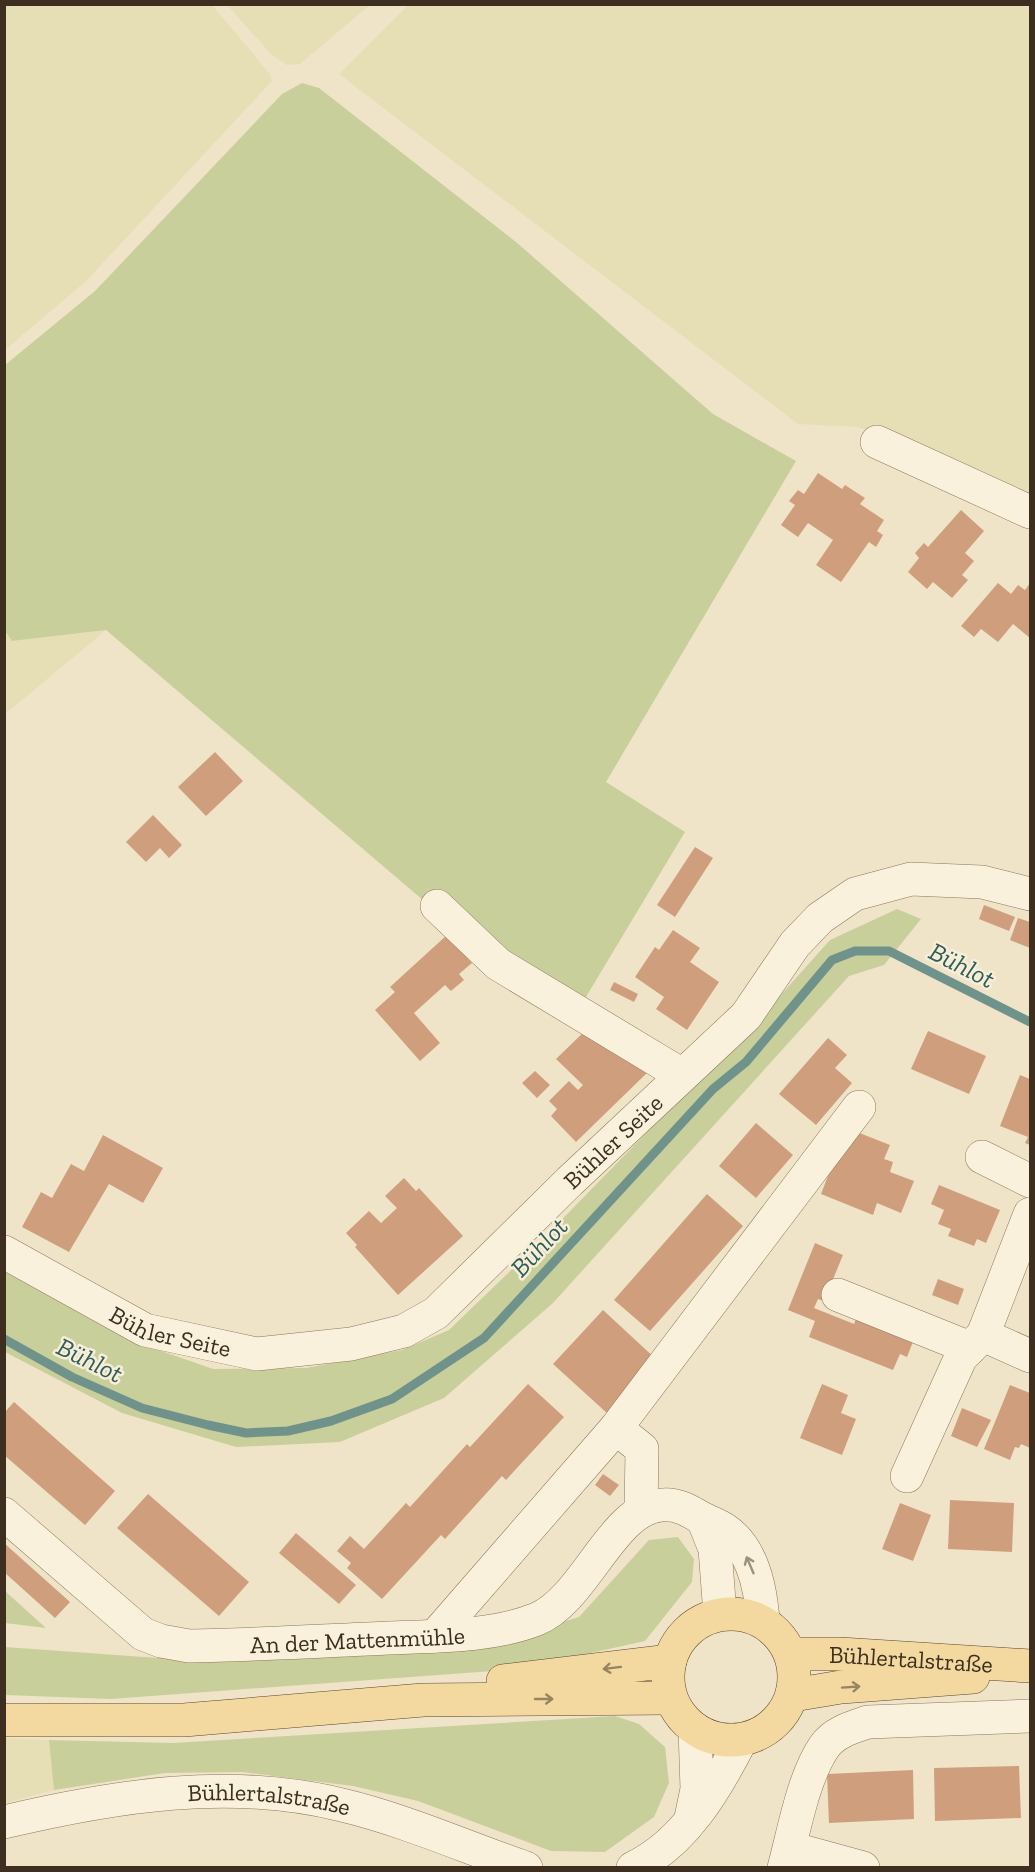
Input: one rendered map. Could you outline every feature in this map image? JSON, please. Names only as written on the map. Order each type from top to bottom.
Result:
[{"type":"main road","points":[[720,1614],[742,1614],[763,1622],[780,1636],[791,1654],[795,1674],[793,1695],[782,1716],[764,1732],[741,1740],[717,1739],[695,1729],[681,1715],[671,1698],[668,1679],[670,1661],[680,1639],[697,1623],[720,1614]]},
{"type":"main road","name":"Bühlertalstraße","points":[[791,1654],[852,1655],[1030,1667]]},
{"type":"main road","points":[[423,1700],[505,1681],[670,1661]]},
{"type":"main road","name":"Bühlertalstraße","points":[[793,1695],[842,1688],[953,1680],[1030,1667]]},
{"type":"main road","points":[[4,1720],[184,1720],[423,1700],[671,1698]]},
{"type":"street","points":[[877,442],[1030,512]]},
{"type":"street","name":"Bühler Seite","points":[[4,1252],[145,1330],[257,1354],[351,1344],[405,1331],[436,1313],[746,1016],[795,944],[820,918],[855,894],[911,879],[982,882],[1030,894]]},
{"type":"street","points":[[437,906],[498,964],[682,1075]]},
{"type":"street","points":[[435,1636],[616,1428],[859,1107]]},
{"type":"street","points":[[982,1157],[1030,1181]]},
{"type":"street","points":[[907,1476],[961,1357],[976,1342],[1030,1214]]},
{"type":"street","points":[[838,1295],[976,1342],[1030,1356]]},
{"type":"street","points":[[616,1428],[642,1449],[640,1511],[661,1505],[684,1507],[725,1530],[750,1561],[761,1595],[763,1622]]},
{"type":"street","name":"An der Mattenmühle","points":[[4,1514],[143,1634],[161,1641],[189,1646],[435,1636],[504,1628],[537,1619],[562,1604],[620,1530],[640,1511]]},
{"type":"street","points":[[703,1519],[716,1550],[720,1614]]},
{"type":"street","points":[[863,1868],[787,1858],[811,1772],[825,1745],[847,1728],[868,1722],[1030,1716]]},
{"type":"street","points":[[690,1818],[697,1789],[695,1729]]},
{"type":"street","points":[[647,1865],[672,1842],[715,1790],[741,1740]]},
{"type":"street","name":"Bühlertalstraße","points":[[4,1822],[61,1809],[138,1797],[220,1790],[255,1792],[338,1804],[381,1815],[526,1868]]},
{"type":"shaded area","points":[[5,4],[212,5],[270,74],[272,81],[86,281],[5,350]]},
{"type":"shaded area","points":[[227,5],[370,5],[300,64],[287,65],[271,54]]},
{"type":"shaded area","points":[[408,5],[1030,5],[1030,496],[901,438],[856,427],[798,424],[339,74]]},
{"type":"shaded area","points":[[106,630],[5,714],[5,632],[13,641]]},
{"type":"shaded area","points":[[5,1738],[49,1740],[54,1790],[5,1803]]},
{"type":"green space","points":[[302,83],[319,88],[516,242],[713,414],[796,461],[606,782],[685,832],[583,1002],[498,964],[106,630],[12,641],[5,631],[5,365],[95,291],[282,94]]},
{"type":"green space","points":[[897,909],[921,919],[884,965],[849,976],[553,1303],[444,1398],[340,1442],[236,1447],[122,1413],[5,1352],[4,1271],[150,1347],[213,1369],[306,1368],[402,1350],[449,1330],[534,1248],[779,997],[830,940]]},
{"type":"green space","points":[[678,1537],[694,1559],[692,1582],[645,1641],[519,1669],[111,1699],[5,1695],[5,1647],[158,1658],[533,1631],[579,1617],[649,1540]]},
{"type":"green space","points":[[5,1591],[46,1628],[5,1623]]},
{"type":"green space","points":[[615,1716],[639,1724],[665,1747],[669,1783],[654,1817],[605,1852],[551,1851],[418,1801],[353,1786],[242,1772],[165,1773],[54,1790],[49,1740],[173,1743]]},
{"type":"building","points":[[818,473],[842,489],[845,485],[865,498],[860,504],[884,520],[877,531],[883,535],[876,547],[869,542],[841,582],[816,565],[833,540],[808,523],[798,537],[781,525],[795,505],[789,501],[798,490],[804,494]]},
{"type":"building","points":[[961,510],[984,531],[965,553],[974,561],[962,575],[968,580],[952,598],[933,582],[927,589],[908,572],[919,558],[915,553],[924,543],[928,547]]},
{"type":"building","points":[[998,583],[1011,594],[1018,585],[1025,590],[1030,583],[1030,638],[1013,624],[998,642],[981,629],[974,637],[961,626]]},
{"type":"building","points":[[215,752],[243,781],[206,816],[178,787]]},
{"type":"building","points":[[153,815],[182,845],[169,858],[160,848],[146,862],[126,842]]},
{"type":"building","points":[[695,847],[713,858],[675,917],[657,905]]},
{"type":"building","points":[[984,905],[1015,917],[1009,931],[979,919]]},
{"type":"building","points":[[1018,918],[1030,922],[1030,948],[1010,940]]},
{"type":"building","points":[[673,930],[700,948],[690,962],[719,982],[687,1030],[656,1009],[664,997],[635,977],[655,947],[659,950]]},
{"type":"building","points":[[447,935],[472,963],[459,974],[464,980],[451,991],[445,985],[414,1013],[440,1043],[420,1061],[375,1010],[395,992],[390,987]]},
{"type":"building","points":[[614,982],[638,994],[634,1002],[610,990]]},
{"type":"building","points":[[589,1027],[651,1069],[576,1142],[551,1116],[557,1109],[549,1101],[569,1081],[578,1090],[583,1085],[556,1059]]},
{"type":"building","points":[[928,1031],[986,1056],[969,1094],[911,1069]]},
{"type":"building","points":[[828,1038],[847,1055],[835,1068],[852,1083],[816,1125],[779,1094]]},
{"type":"building","points":[[535,1071],[550,1085],[537,1098],[522,1083]]},
{"type":"building","points":[[1020,1075],[1030,1079],[1030,1145],[1025,1143],[1028,1137],[1000,1126]]},
{"type":"building","points":[[756,1123],[793,1155],[756,1198],[719,1166]]},
{"type":"building","points":[[857,1132],[890,1145],[884,1159],[893,1162],[890,1172],[914,1181],[901,1213],[877,1203],[873,1215],[821,1194],[841,1142],[851,1146]]},
{"type":"building","points":[[103,1135],[163,1168],[143,1203],[109,1184],[69,1252],[22,1227],[41,1192],[52,1198],[71,1164],[84,1171]]},
{"type":"building","points":[[404,1178],[416,1191],[419,1188],[463,1236],[398,1295],[355,1247],[357,1245],[346,1233],[369,1211],[381,1223],[397,1208],[385,1196]]},
{"type":"building","points":[[939,1185],[1000,1210],[986,1243],[977,1239],[974,1246],[948,1236],[951,1229],[938,1224],[944,1210],[931,1204]]},
{"type":"building","points":[[707,1194],[743,1226],[650,1331],[614,1300]]},
{"type":"building","points":[[815,1243],[843,1255],[824,1301],[818,1299],[814,1308],[854,1324],[859,1311],[916,1334],[907,1357],[900,1354],[893,1370],[809,1337],[815,1321],[788,1310]]},
{"type":"building","points":[[938,1279],[964,1289],[958,1305],[932,1295]]},
{"type":"building","points":[[603,1310],[657,1360],[608,1414],[553,1364]]},
{"type":"building","points":[[528,1384],[564,1417],[506,1480],[502,1476],[445,1539],[441,1535],[382,1599],[347,1568],[351,1563],[337,1551],[350,1536],[364,1549],[406,1503],[410,1507],[467,1444],[470,1447]]},
{"type":"building","points":[[822,1384],[848,1395],[841,1413],[856,1419],[842,1455],[800,1438]]},
{"type":"building","points":[[1010,1385],[1030,1393],[1030,1448],[1021,1444],[1019,1448],[1015,1447],[1010,1460],[984,1449]]},
{"type":"building","points":[[14,1402],[115,1491],[85,1525],[4,1455],[4,1413]]},
{"type":"building","points":[[962,1408],[991,1420],[977,1447],[951,1436]]},
{"type":"building","points":[[603,1474],[619,1485],[610,1496],[595,1485]]},
{"type":"building","points":[[148,1494],[249,1582],[219,1616],[117,1528]]},
{"type":"building","points":[[950,1500],[1014,1503],[1012,1552],[948,1549]]},
{"type":"building","points":[[900,1503],[931,1515],[913,1561],[882,1549]]},
{"type":"building","points":[[296,1533],[356,1585],[339,1604],[279,1553]]},
{"type":"building","points":[[4,1543],[70,1602],[55,1618],[4,1572]]},
{"type":"building","points":[[1019,1766],[1021,1818],[935,1821],[934,1768]]},
{"type":"building","points":[[913,1770],[914,1819],[829,1823],[827,1774]]},
{"type":"waterway","name":"Bühlot","points":[[4,1339],[72,1377],[142,1408],[208,1425],[246,1433],[288,1431],[331,1421],[392,1399],[484,1338],[713,1089],[746,1062],[832,960],[855,951],[889,951],[1030,1022]]}]
